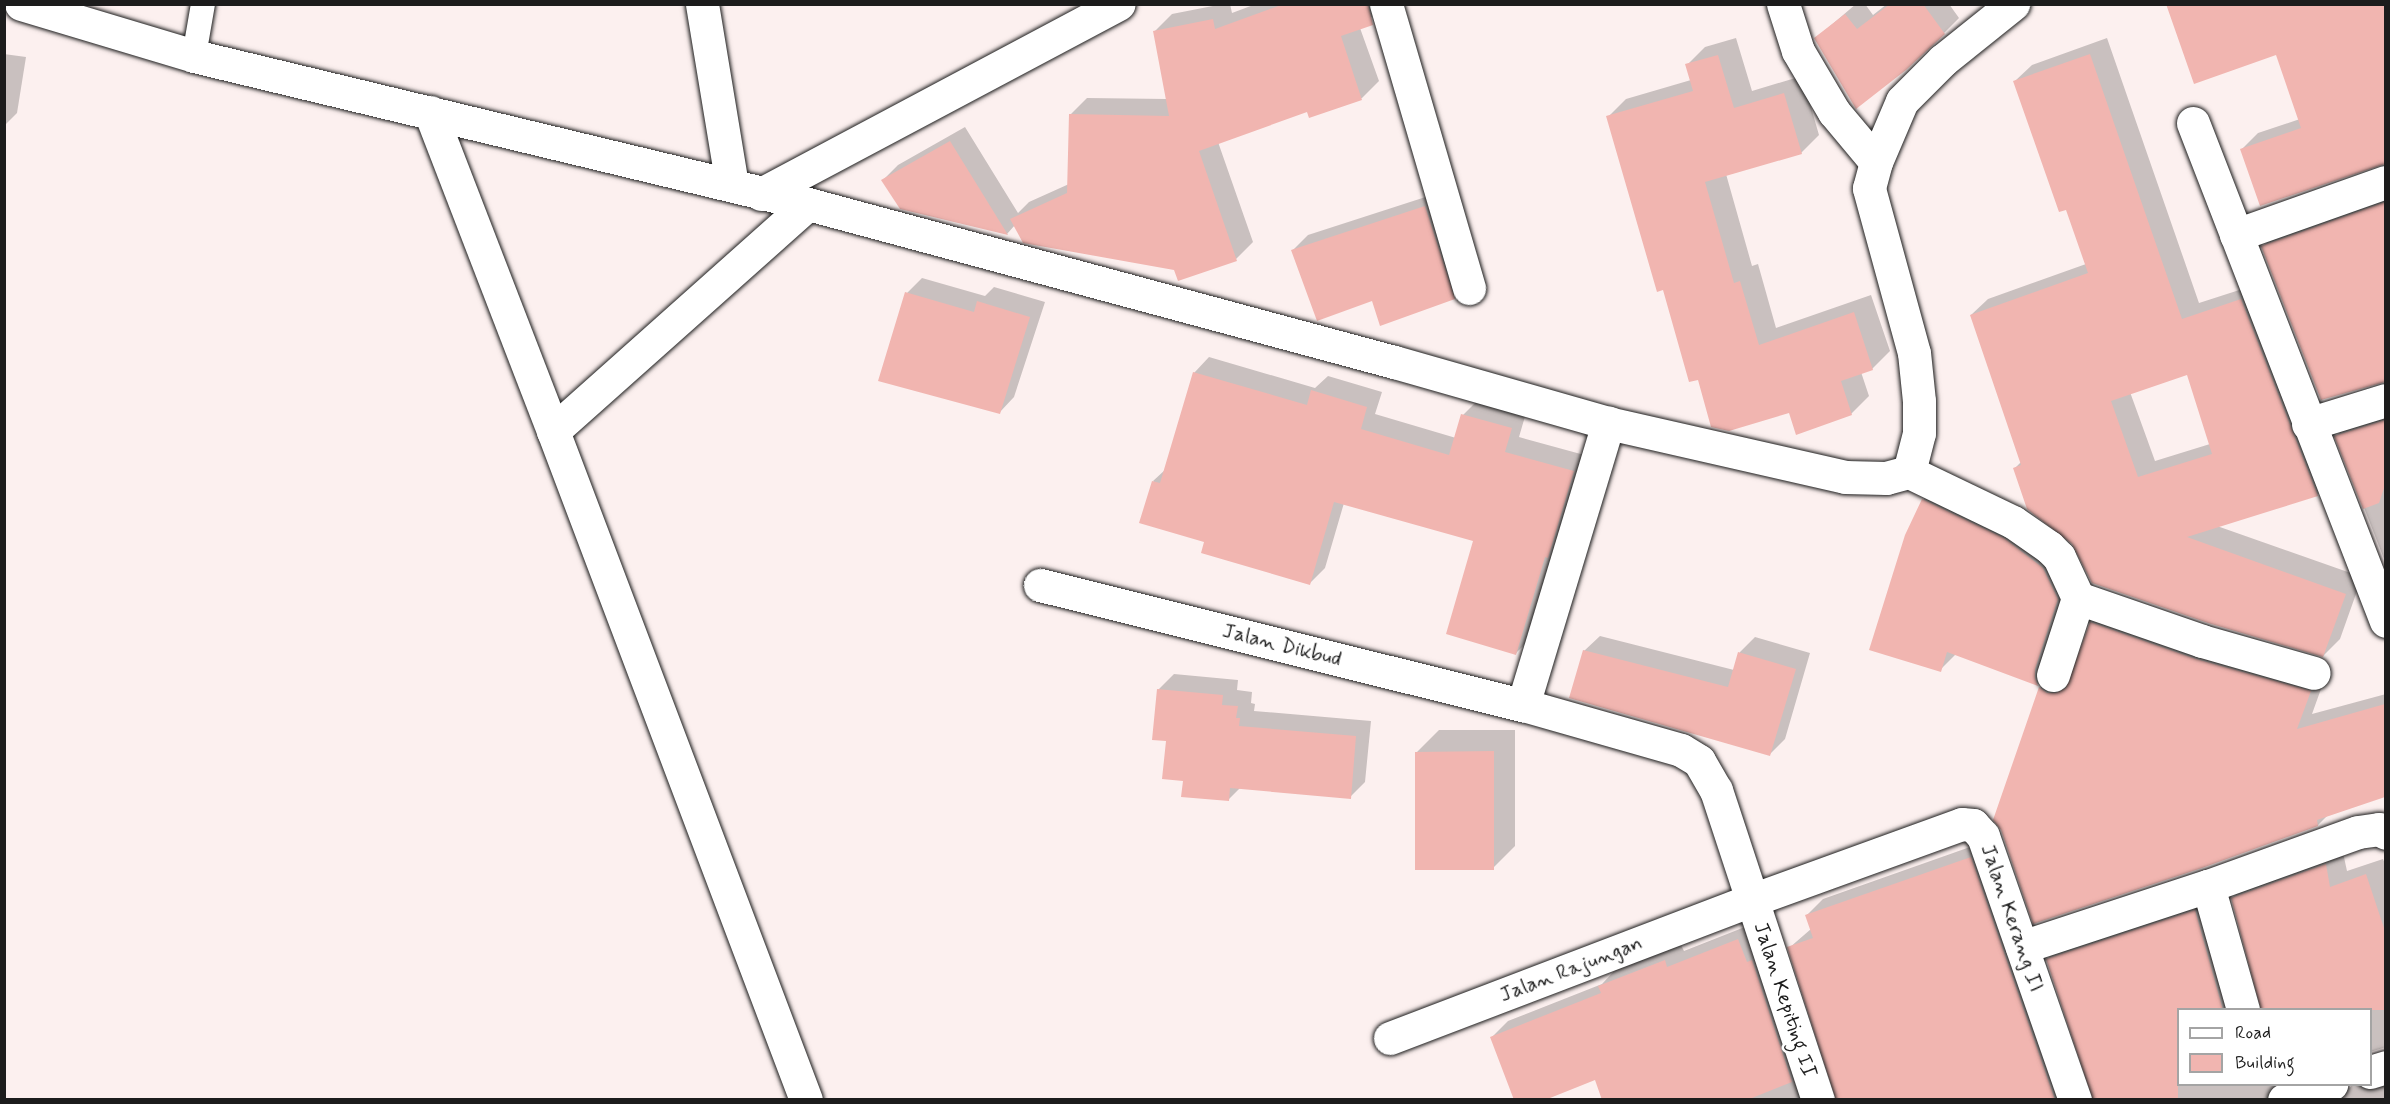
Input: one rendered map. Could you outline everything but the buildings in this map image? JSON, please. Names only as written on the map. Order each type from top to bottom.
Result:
[{"type":"street","points":[[21,4],[194,56],[808,204],[1371,356],[1608,423],[1845,477],[1886,478],[1909,472],[2013,522],[2059,557],[2078,598],[2053,675]]},
{"type":"street","points":[[702,4],[747,190]]},
{"type":"street","points":[[1386,4],[1469,288]]},
{"type":"street","points":[[1783,4],[1791,32],[1804,61],[1834,112],[1876,162]]},
{"type":"street","points":[[1909,472],[1919,433],[1919,401],[1914,353],[1869,188],[1876,162],[1902,101],[1943,60],[2013,4]]},
{"type":"street","points":[[747,190],[1105,8]]},
{"type":"street","points":[[430,112],[553,430],[806,1100]]},
{"type":"street","points":[[2193,123],[2385,621]]},
{"type":"street","points":[[2236,235],[2385,182]]},
{"type":"street","points":[[553,430],[808,204]]},
{"type":"street","points":[[2308,424],[2385,400]]},
{"type":"street","points":[[1523,705],[1608,423]]},
{"type":"street","name":"Jalan Dikbud","points":[[1040,585],[1523,705],[1681,750],[1699,761],[1716,790],[1752,900]]},
{"type":"street","points":[[2078,598],[2202,641],[2314,673]]},
{"type":"street","name":"Jalan Kerang II","points":[[1752,900],[1962,824],[1973,825],[1983,836],[2075,1100]]},
{"type":"street","points":[[2022,947],[2208,886],[2358,832],[2379,829],[2385,833]]},
{"type":"street","points":[[2208,886],[2242,1008]]},
{"type":"street","name":"Jalan Rajungan","points":[[1390,1038],[1752,900]]},
{"type":"street","name":"Jalan Kepiting II","points":[[1752,900],[1818,1100]]},
{"type":"street","points":[[2284,1100],[2325,1086]]},
{"type":"lane","points":[[194,56],[203,4]]}]
